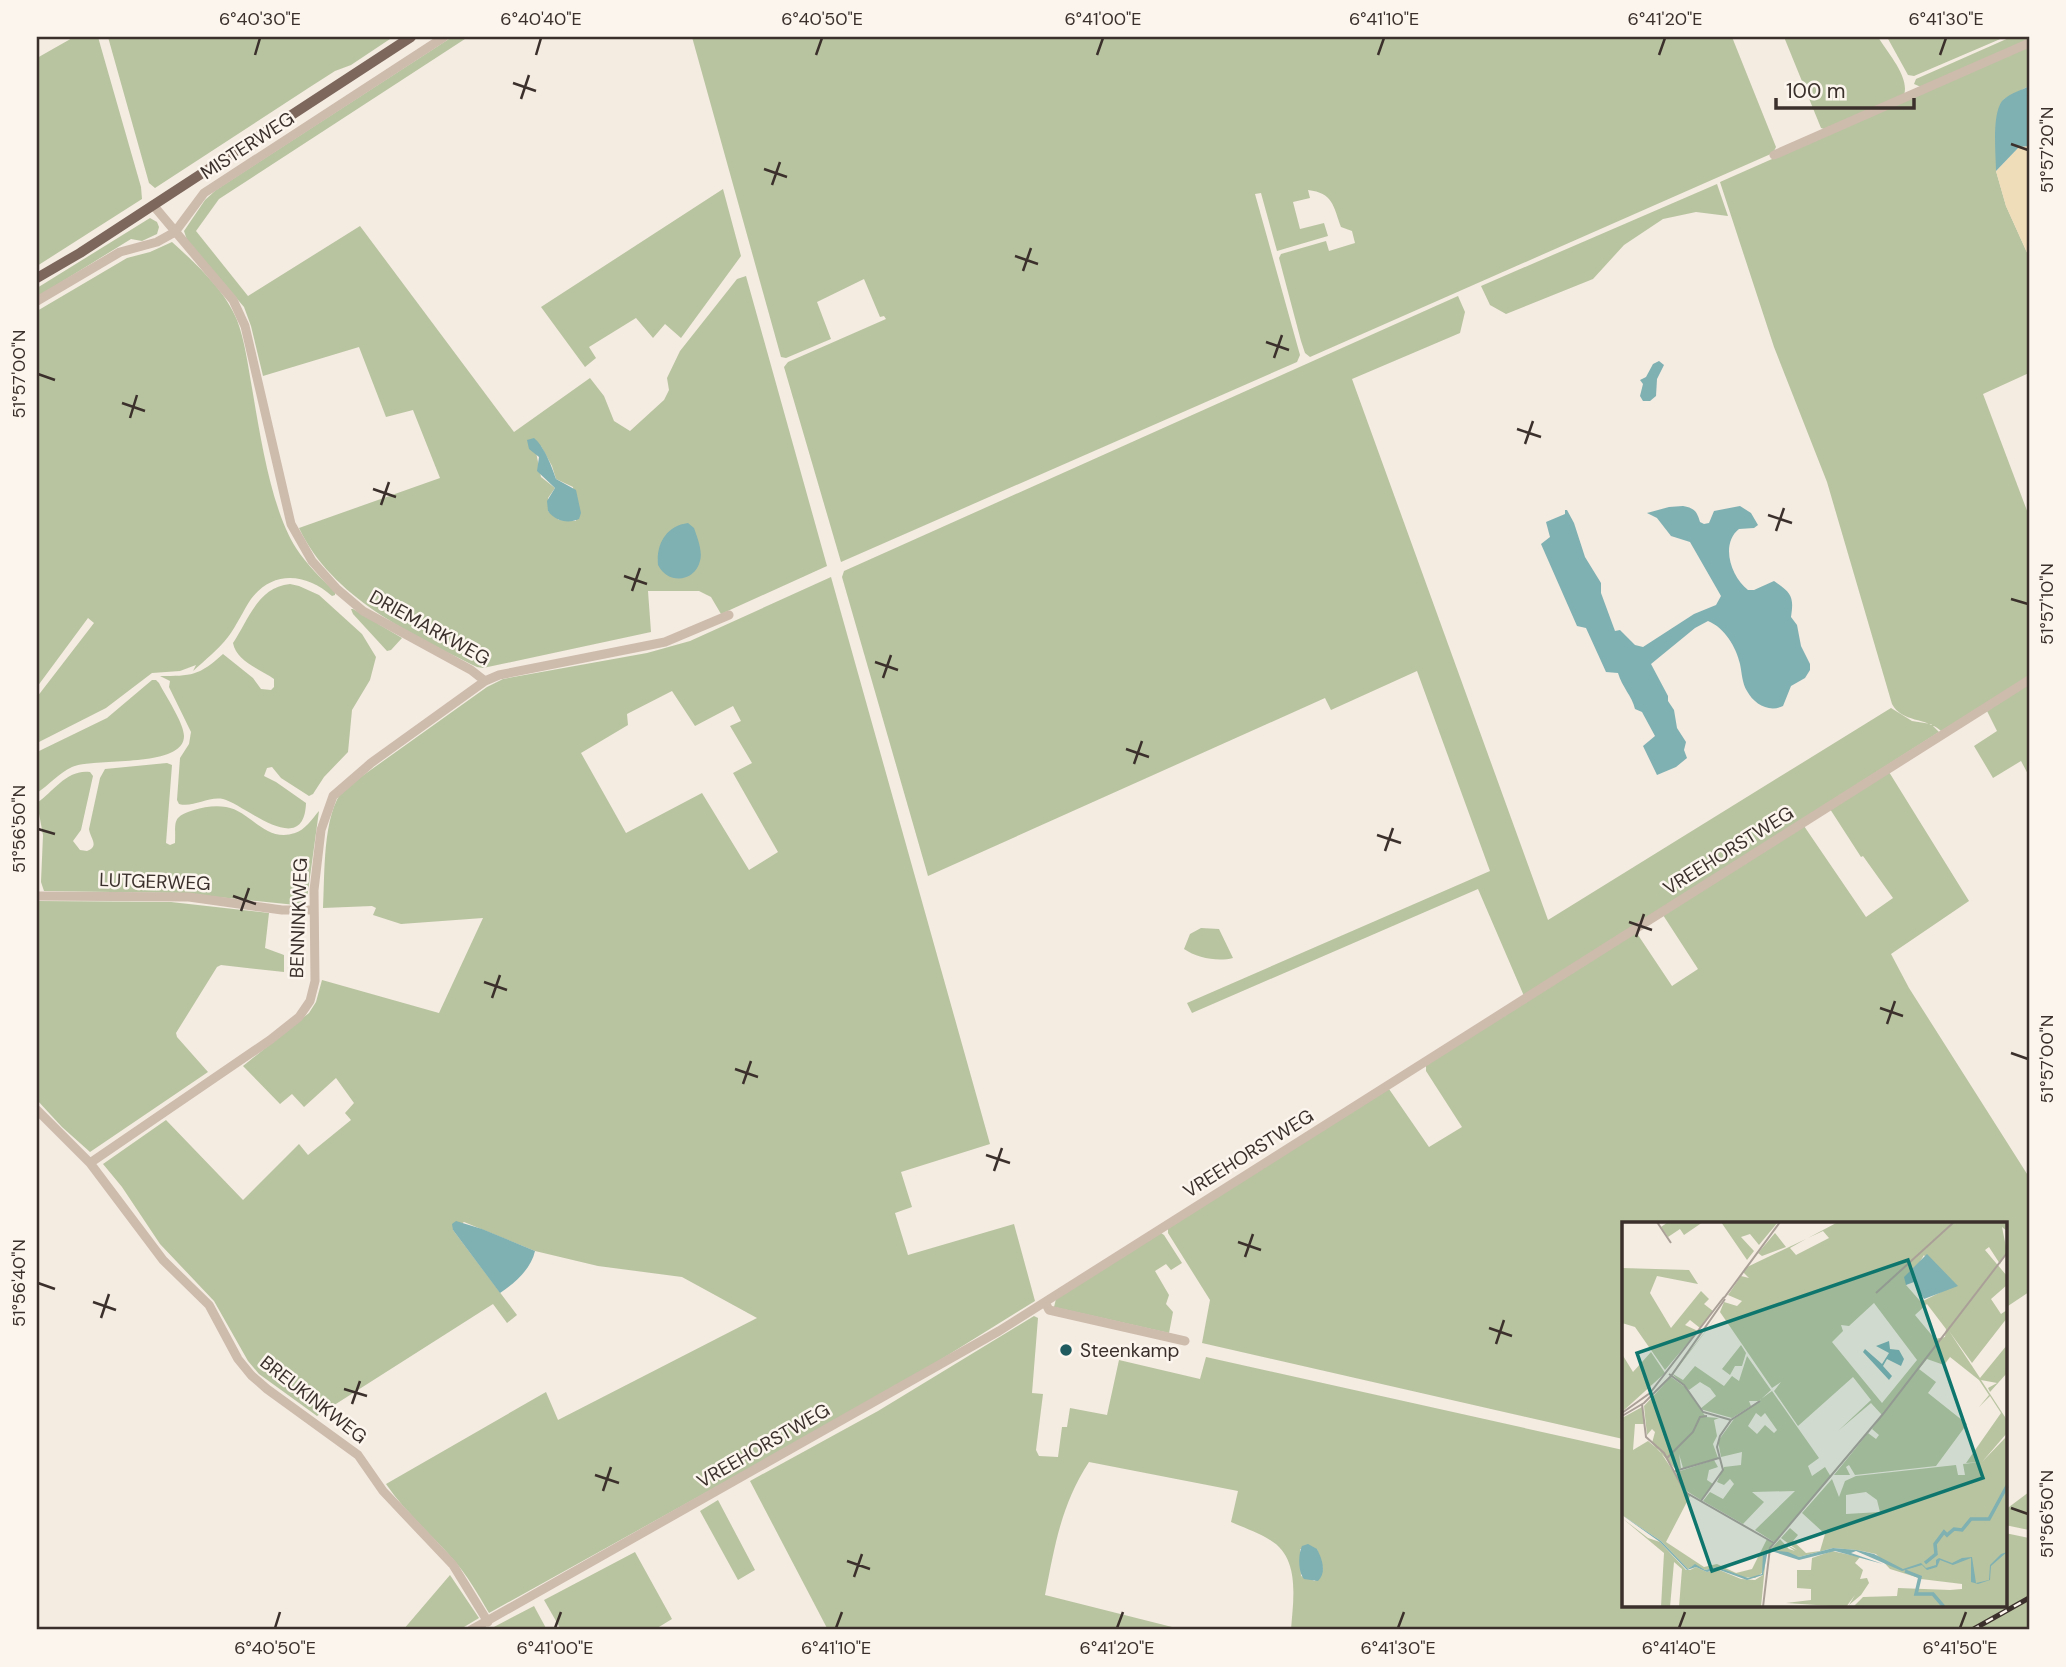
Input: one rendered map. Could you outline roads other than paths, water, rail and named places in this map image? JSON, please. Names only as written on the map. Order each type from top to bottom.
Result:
[{"type":"main road","name":"MISTERWEG","points":[[37,278],[80,253],[411,37]]},
{"type":"street","name":"MISTERWEG","points":[[37,301],[120,252],[158,242],[175,232],[204,193],[444,37]]},
{"type":"street","points":[[1774,155],[2029,43]]},
{"type":"street","name":"DRIEMARKWEG","points":[[153,205],[233,300],[245,327],[291,524],[312,561],[337,589],[363,611],[460,664],[485,681],[499,675],[665,642],[729,615]]},
{"type":"street","name":"VREEHORSTWEG","points":[[471,1630],[999,1331],[2029,680]]},
{"type":"street","name":"BENNINKWEG","points":[[90,1163],[271,1040],[299,1017],[310,1001],[315,981],[314,910],[321,830],[333,796],[371,764],[485,681]]},
{"type":"street","name":"LUTGERWEG","points":[[37,897],[189,897],[282,910],[314,910]]},
{"type":"street","name":"BREUKINKWEG","points":[[37,1110],[90,1163],[163,1260],[209,1305],[238,1359],[251,1375],[358,1455],[383,1491],[453,1565],[488,1622]]},
{"type":"street","points":[[1045,1301],[1049,1310],[1185,1341]]},
{"type":"water","points":[[2029,86],[2029,146],[2019,147],[1996,171],[1996,122],[2000,105],[2007,97]]},
{"type":"water","points":[[1659,361],[1664,365],[1657,379],[1656,396],[1650,401],[1643,401],[1640,396],[1643,384],[1640,380],[1646,377],[1653,364]]},
{"type":"water","points":[[534,438],[544,451],[556,479],[576,490],[581,513],[579,519],[562,521],[548,511],[547,501],[555,488],[537,471],[539,457],[529,449],[527,440]]},
{"type":"water","points":[[1683,506],[1694,511],[1704,524],[1709,523],[1714,511],[1740,506],[1751,513],[1758,525],[1754,528],[1739,529],[1730,543],[1733,569],[1748,590],[1774,581],[1788,592],[1792,600],[1791,617],[1797,625],[1810,670],[1805,678],[1791,686],[1783,706],[1767,708],[1754,700],[1745,688],[1738,658],[1725,633],[1708,621],[1695,628],[1651,664],[1674,710],[1677,728],[1686,742],[1684,750],[1687,758],[1676,767],[1657,775],[1643,746],[1655,736],[1642,712],[1635,709],[1618,673],[1606,672],[1586,628],[1577,626],[1541,544],[1550,537],[1546,522],[1565,514],[1567,510],[1585,557],[1601,583],[1601,593],[1615,631],[1620,630],[1635,645],[1643,647],[1694,614],[1716,605],[1721,596],[1690,542],[1671,536],[1657,518],[1647,513]]},
{"type":"water","points":[[688,523],[694,528],[698,540],[700,561],[693,573],[687,577],[674,578],[668,576],[658,565],[659,550],[668,532]]},
{"type":"water","points":[[456,1221],[535,1251],[530,1264],[517,1280],[500,1293],[453,1230],[452,1224]]},
{"type":"water","points":[[1308,1544],[1317,1549],[1322,1561],[1323,1570],[1318,1581],[1304,1579],[1301,1572],[1301,1549]]},
{"type":"railway","points":[[1972,1630],[2029,1598]]},
{"type":"place","name":"Steenkamp","points":[[1066,1350]]}]
